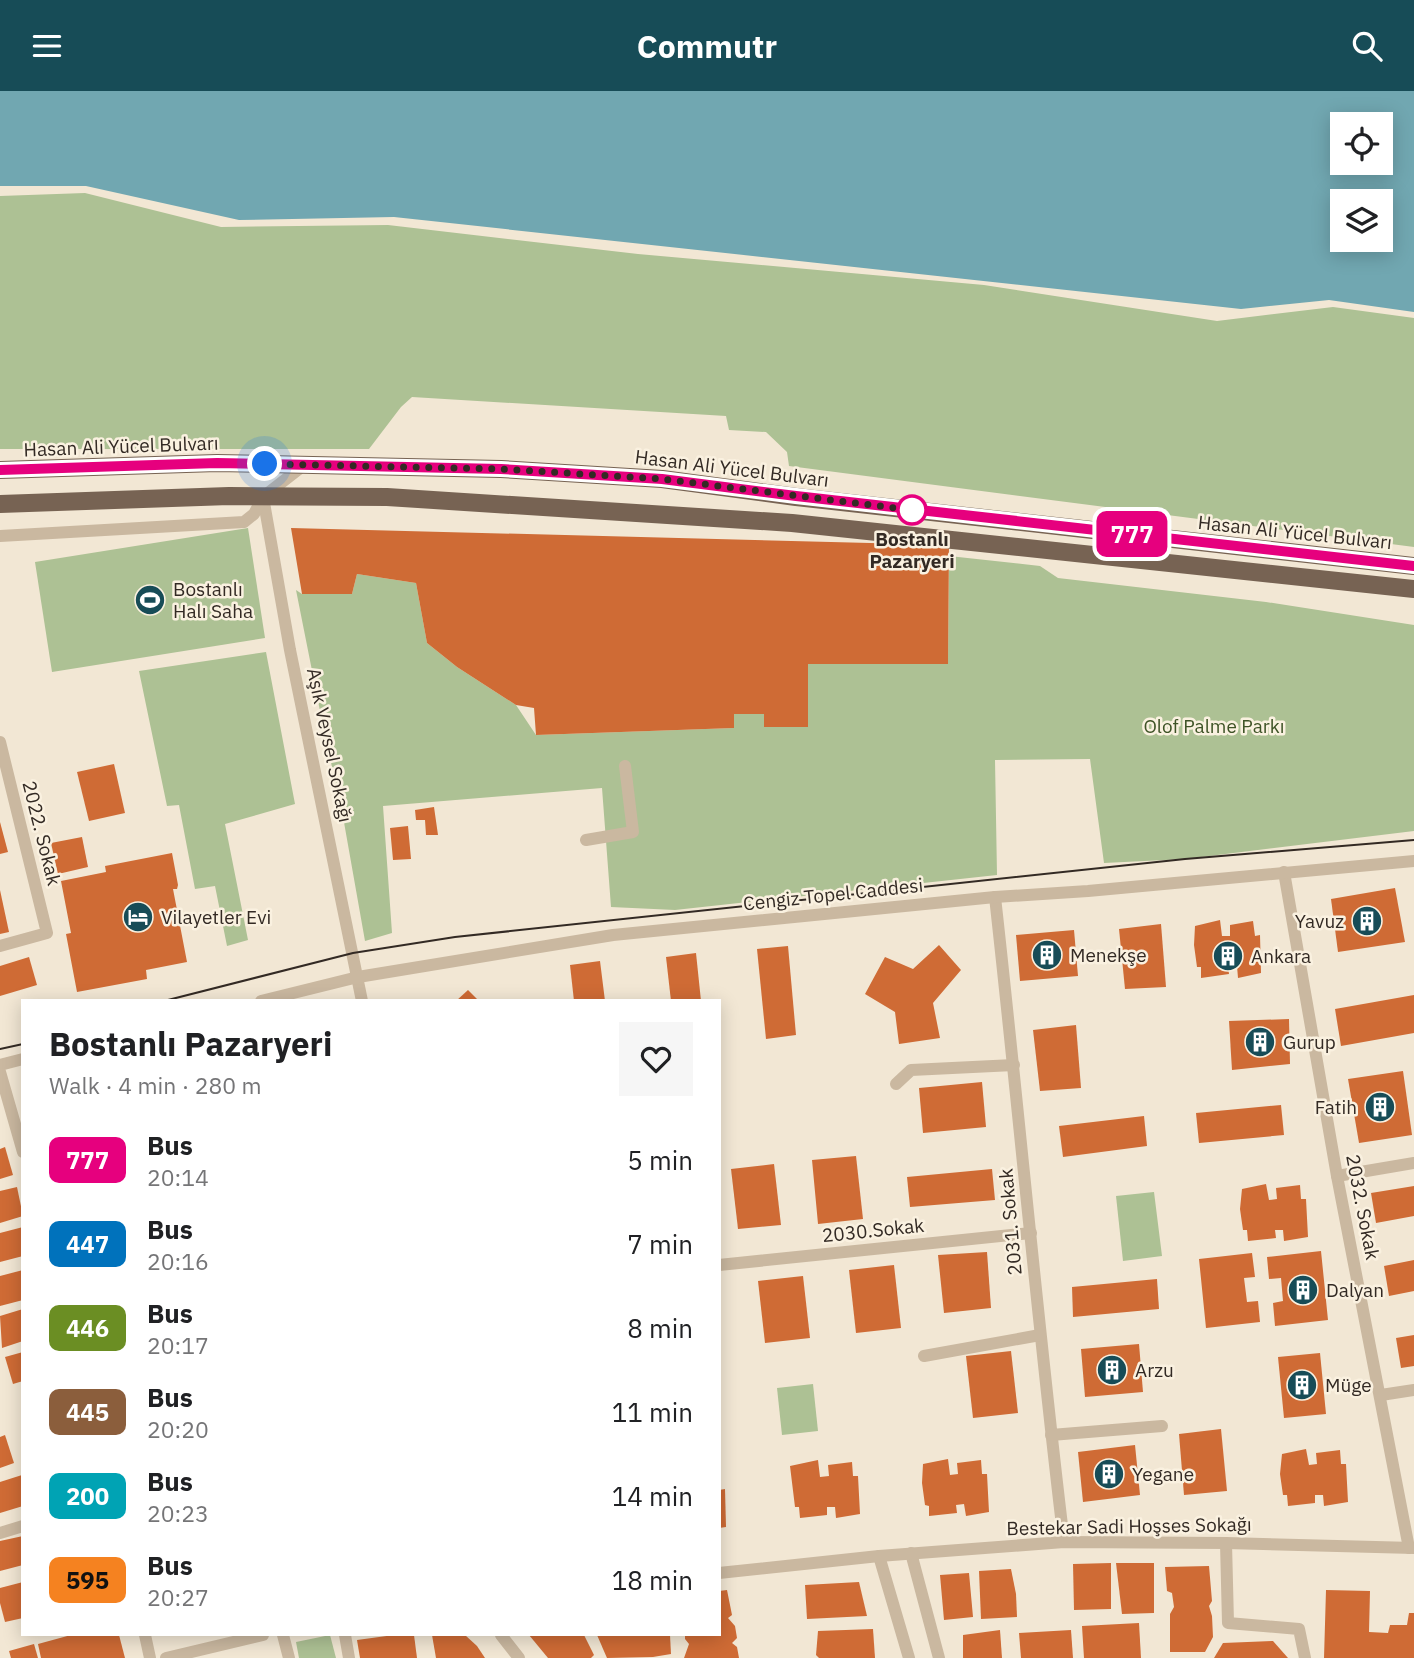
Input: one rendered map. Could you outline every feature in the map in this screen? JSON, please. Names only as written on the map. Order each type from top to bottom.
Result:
[{"type":"main road","name":"Hasan Ali Yücel Bulvarı","points":[[5,471],[217,463],[501,469],[662,479],[1414,566]]},
{"type":"main road","points":[[0,504],[263,497],[387,497],[792,523],[1414,589]]},
{"type":"street","points":[[0,536],[244,522],[254,514],[263,497],[305,465]]},
{"type":"street","name":"Aşık Veysel Sokağı","points":[[263,497],[290,650],[362,999]]},
{"type":"street","name":"2022. Sokak","points":[[0,742],[47,933],[0,946]]},
{"type":"street","points":[[586,840],[633,832],[625,766]]},
{"type":"street","name":"Cengiz Topel Caddesi","points":[[269,999],[358,977],[612,935],[995,897],[1414,861]]},
{"type":"street","name":"2032. Sokak","points":[[1284,872],[1337,1176],[1411,1548]]},
{"type":"street","name":"2031. Sokak","points":[[995,897],[1063,1542]]},
{"type":"street","points":[[0,1065],[21,1060]]},
{"type":"street","points":[[896,1084],[911,1070],[1014,1065]]},
{"type":"street","points":[[0,1073],[21,1145]]},
{"type":"street","points":[[1337,1176],[1414,1163]]},
{"type":"street","name":"2030.Sokak","points":[[721,1265],[1031,1233]]},
{"type":"street","points":[[924,1356],[1040,1335]]},
{"type":"street","points":[[1381,1395],[1414,1390]]},
{"type":"street","points":[[1051,1435],[1162,1426]]},
{"type":"street","points":[[0,1533],[21,1527]]},
{"type":"street","name":"Bestekar Sadi Hoşses Sokağı","points":[[721,1573],[911,1553],[1063,1542],[1411,1548]]},
{"type":"street","points":[[1226,1543],[1228,1623],[1299,1629],[1305,1658]]},
{"type":"street","points":[[911,1553],[939,1658]]},
{"type":"street","points":[[879,1556],[909,1658]]},
{"type":"street","points":[[145,1636],[150,1658]]},
{"type":"street","points":[[166,1658],[258,1636]]},
{"type":"street","points":[[283,1636],[289,1658]]},
{"type":"street","points":[[345,1636],[349,1658]]},
{"type":"street","points":[[502,1636],[519,1658]]},
{"type":"green space","points":[[85,193],[221,227],[388,225],[638,254],[984,285],[1217,321],[1333,307],[1414,318],[1414,547],[789,466],[787,452],[766,432],[729,430],[726,416],[412,397],[401,407],[369,449],[0,449],[0,196]]},
{"type":"green space","name":"Bostanlı Halı Saha","points":[[248,528],[265,638],[52,672],[35,562]]},
{"type":"green space","name":"Olof Palme Parkı","points":[[949,556],[1040,566],[1058,578],[1266,602],[1414,625],[1414,831],[1185,859],[1104,863],[1090,759],[995,760],[997,875],[675,910],[611,907],[602,788],[383,806],[392,933],[365,941],[342,811],[296,590],[302,594],[352,594],[357,574],[416,583],[427,643],[457,667],[516,705],[536,735],[734,728],[734,714],[764,714],[764,727],[807,727],[808,664],[948,663]]},
{"type":"green space","points":[[266,652],[295,804],[225,824],[248,940],[227,946],[215,886],[195,889],[179,805],[167,806],[139,671]]},
{"type":"green space","points":[[1154,1192],[1162,1256],[1123,1261],[1116,1196]]},
{"type":"green space","points":[[813,1384],[818,1431],[782,1435],[777,1388]]},
{"type":"green space","points":[[330,1636],[336,1658],[299,1658],[296,1642]]},
{"type":"water","points":[[0,91],[1414,91],[1414,312],[1329,300],[1241,309],[394,217],[239,220],[86,186],[0,186]]},
{"type":"building","points":[[291,528],[949,545],[948,664],[808,664],[808,727],[764,727],[764,714],[734,714],[734,728],[536,735],[534,708],[516,705],[457,667],[427,643],[416,583],[357,574],[352,594],[302,594]]},
{"type":"building","points":[[114,764],[125,813],[89,821],[77,772]]},
{"type":"building","points":[[434,807],[438,835],[426,835],[425,820],[416,820],[415,810]]},
{"type":"building","points":[[0,822],[8,852],[0,854]]},
{"type":"building","points":[[408,826],[411,859],[393,860],[390,828]]},
{"type":"building","points":[[82,837],[88,867],[58,874],[51,843]]},
{"type":"building","name":"Vilayetler Evi","points":[[172,853],[178,885],[177,889],[173,889],[187,962],[146,970],[147,979],[77,992],[66,934],[71,933],[61,881],[106,872],[105,866]]},
{"type":"building","name":"Yavuz","points":[[1395,888],[1405,942],[1338,952],[1331,899]]},
{"type":"building","points":[[0,890],[9,932],[0,934]]},
{"type":"building","name":"Ankara","points":[[1220,920],[1222,936],[1230,936],[1230,925],[1253,921],[1255,936],[1260,935],[1261,973],[1238,978],[1237,966],[1228,967],[1229,974],[1201,978],[1201,967],[1197,967],[1194,945],[1195,926]]},
{"type":"building","points":[[1161,924],[1166,987],[1125,989],[1119,929]]},
{"type":"building","name":"Menekşe","points":[[1074,930],[1078,976],[1020,981],[1016,935]]},
{"type":"building","points":[[939,945],[961,970],[933,1003],[940,1038],[899,1044],[895,1012],[865,994],[885,957],[913,969]]},
{"type":"building","points":[[788,946],[796,1035],[766,1039],[757,949]]},
{"type":"building","points":[[696,953],[701,999],[671,999],[666,957]]},
{"type":"building","points":[[29,957],[37,985],[0,996],[0,966]]},
{"type":"building","points":[[600,961],[605,999],[574,999],[570,965]]},
{"type":"building","points":[[468,990],[477,999],[458,999]]},
{"type":"building","points":[[1414,995],[1414,1033],[1341,1046],[1335,1009]]},
{"type":"building","name":"Gurup","points":[[1289,1019],[1290,1064],[1232,1070],[1229,1021]]},
{"type":"building","points":[[1076,1025],[1081,1088],[1040,1091],[1033,1030]]},
{"type":"building","name":"Fatih","points":[[1403,1071],[1412,1135],[1359,1143],[1348,1079]]},
{"type":"building","points":[[982,1082],[986,1127],[923,1133],[919,1088]]},
{"type":"building","points":[[1281,1105],[1284,1135],[1199,1143],[1196,1113]]},
{"type":"building","points":[[1144,1116],[1147,1146],[1063,1157],[1059,1126]]},
{"type":"building","points":[[5,1147],[13,1175],[0,1179],[0,1149]]},
{"type":"building","points":[[856,1156],[863,1219],[818,1224],[812,1160]]},
{"type":"building","points":[[774,1164],[781,1225],[738,1229],[731,1169]]},
{"type":"building","points":[[992,1169],[995,1200],[910,1207],[907,1177]]},
{"type":"building","points":[[1266,1184],[1269,1200],[1277,1199],[1276,1188],[1300,1185],[1301,1199],[1306,1199],[1308,1237],[1284,1241],[1283,1230],[1275,1230],[1276,1238],[1248,1241],[1247,1230],[1243,1230],[1240,1209],[1242,1189]]},
{"type":"building","points":[[1414,1186],[1414,1216],[1376,1223],[1371,1193]]},
{"type":"building","points":[[17,1187],[21,1217],[0,1223],[0,1191]]},
{"type":"building","points":[[21,1228],[21,1257],[0,1262],[0,1233]]},
{"type":"building","name":"Dalyan","points":[[1321,1251],[1328,1320],[1275,1326],[1273,1303],[1283,1301],[1281,1278],[1269,1279],[1267,1257]]},
{"type":"building","points":[[987,1252],[991,1308],[944,1313],[938,1255]]},
{"type":"building","points":[[1252,1253],[1255,1277],[1244,1278],[1247,1302],[1258,1301],[1260,1322],[1206,1328],[1199,1259]]},
{"type":"building","points":[[1414,1260],[1414,1291],[1389,1296],[1384,1266]]},
{"type":"building","points":[[894,1265],[901,1328],[856,1333],[849,1270]]},
{"type":"building","points":[[21,1271],[21,1301],[0,1306],[0,1276]]},
{"type":"building","points":[[803,1276],[810,1338],[765,1343],[758,1281]]},
{"type":"building","points":[[1157,1279],[1159,1309],[1073,1317],[1072,1287]]},
{"type":"building","points":[[21,1310],[21,1342],[2,1348],[0,1316]]},
{"type":"building","points":[[1414,1335],[1414,1366],[1401,1368],[1396,1338]]},
{"type":"building","name":"Arzu","points":[[1139,1344],[1143,1392],[1085,1397],[1081,1349]]},
{"type":"building","points":[[1011,1351],[1018,1413],[973,1418],[966,1356]]},
{"type":"building","points":[[21,1353],[21,1382],[13,1384],[5,1357]]},
{"type":"building","name":"Müge","points":[[1320,1353],[1326,1414],[1284,1418],[1278,1357]]},
{"type":"building","points":[[1221,1429],[1227,1491],[1184,1495],[1179,1434]]},
{"type":"building","points":[[5,1435],[14,1463],[0,1468],[0,1437]]},
{"type":"building","name":"Yegane","points":[[1135,1445],[1140,1495],[1083,1502],[1078,1452]]},
{"type":"building","points":[[1306,1449],[1309,1465],[1317,1464],[1316,1453],[1340,1450],[1341,1464],[1346,1464],[1348,1502],[1324,1506],[1323,1495],[1315,1495],[1315,1503],[1288,1506],[1287,1495],[1283,1495],[1280,1474],[1282,1454]]},
{"type":"building","points":[[948,1459],[950,1475],[958,1474],[957,1463],[981,1460],[982,1474],[987,1474],[989,1512],[966,1516],[964,1504],[956,1505],[957,1513],[929,1516],[922,1483],[923,1464]]},
{"type":"building","points":[[818,1460],[820,1477],[829,1476],[828,1465],[852,1462],[853,1476],[858,1476],[860,1514],[836,1518],[835,1507],[827,1507],[827,1515],[800,1518],[799,1507],[795,1507],[790,1466]]},
{"type":"building","points":[[21,1475],[21,1507],[0,1513],[0,1482]]},
{"type":"building","points":[[725,1489],[726,1527],[721,1528],[721,1490]]},
{"type":"building","points":[[21,1536],[21,1566],[0,1571],[0,1541]]},
{"type":"building","points":[[1111,1563],[1111,1609],[1074,1610],[1073,1564]]},
{"type":"building","points":[[1116,1563],[1154,1563],[1154,1613],[1122,1614]]},
{"type":"building","points":[[1209,1566],[1212,1601],[1209,1606],[1213,1637],[1205,1652],[1170,1652],[1170,1614],[1174,1607],[1172,1593],[1167,1591],[1165,1567]]},
{"type":"building","points":[[1011,1569],[1017,1617],[981,1619],[979,1571]]},
{"type":"building","points":[[969,1573],[973,1617],[944,1620],[940,1575]]},
{"type":"building","points":[[859,1582],[867,1616],[807,1619],[805,1585]]},
{"type":"building","points":[[21,1583],[21,1618],[5,1622],[0,1603],[0,1588]]},
{"type":"building","points":[[727,1590],[732,1615],[728,1618],[735,1626],[737,1638],[732,1643],[737,1647],[739,1658],[684,1658],[689,1644],[685,1636],[721,1636],[721,1591]]},
{"type":"building","points":[[1326,1590],[1370,1591],[1369,1632],[1388,1633],[1390,1625],[1407,1625],[1409,1613],[1414,1613],[1414,1658],[1324,1658]]},
{"type":"building","points":[[1139,1623],[1141,1658],[1084,1658],[1082,1626]]},
{"type":"building","points":[[873,1629],[875,1658],[819,1658],[816,1655],[818,1631]]},
{"type":"building","points":[[1000,1630],[1002,1658],[963,1658],[963,1635]]},
{"type":"building","points":[[1071,1630],[1073,1658],[1021,1658],[1019,1633]]},
{"type":"building","points":[[67,1636],[119,1636],[125,1658],[41,1658],[38,1644]]},
{"type":"building","points":[[414,1636],[417,1658],[360,1658],[357,1640]]},
{"type":"building","points":[[432,1636],[466,1636],[485,1658],[436,1658]]},
{"type":"building","points":[[530,1636],[584,1636],[594,1655],[591,1658],[548,1658]]},
{"type":"building","points":[[597,1636],[670,1636],[671,1654],[607,1658]]},
{"type":"building","points":[[1273,1641],[1288,1658],[1214,1658],[1223,1643]]},
{"type":"building","points":[[34,1644],[38,1658],[11,1658],[9,1651]]},
{"type":"tram line","points":[[172,999],[353,953],[455,937],[1185,859],[1414,840]]},
{"type":"tram line","points":[[0,1049],[21,1044]]},
{"type":"bus line","name":"777","points":[[0,470],[217,463],[501,469],[662,479],[1414,566]]},
{"type":"place","name":"Bostanlı Pazaryeri","points":[[912,510]]},
{"type":"place","name":"Bostanlı Halı Saha","points":[[150,600]]},
{"type":"place","name":"Vilayetler Evi","points":[[138,917]]},
{"type":"place","name":"Yavuz","points":[[1367,921]]},
{"type":"place","name":"Menekşe","points":[[1047,955]]},
{"type":"place","name":"Ankara","points":[[1228,956]]},
{"type":"place","name":"Gurup","points":[[1260,1042]]},
{"type":"place","name":"Fatih","points":[[1380,1107]]},
{"type":"place","name":"Dalyan","points":[[1303,1290]]},
{"type":"place","name":"Arzu","points":[[1112,1370]]},
{"type":"place","name":"Müge","points":[[1302,1385]]},
{"type":"place","name":"Yegane","points":[[1109,1474]]},
{"type":"route","points":[[265,464],[501,469],[662,479],[912,510]]}]
